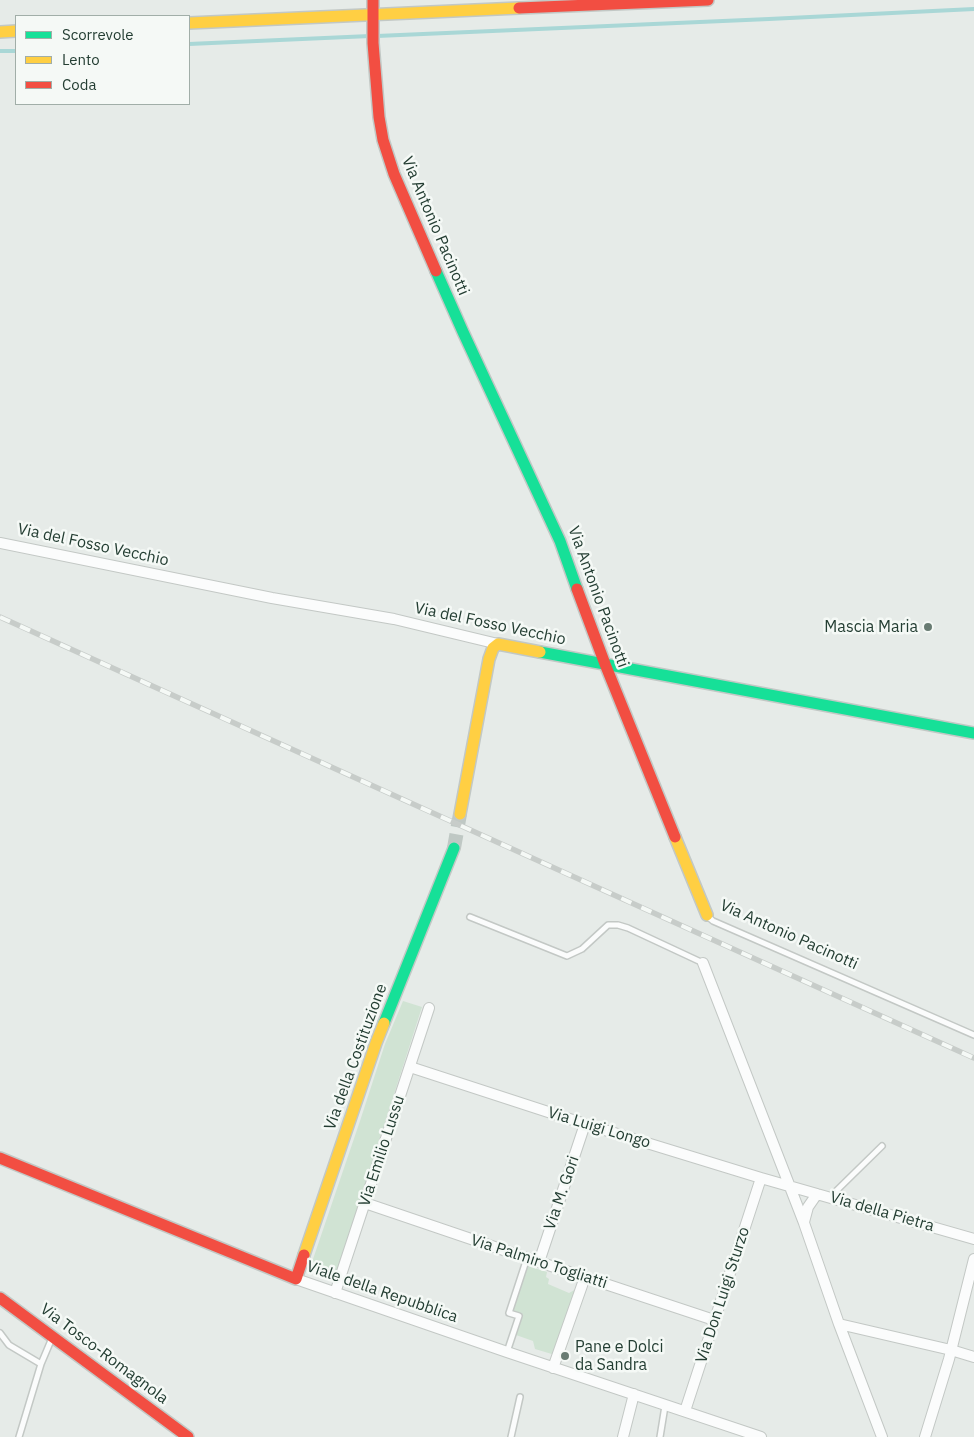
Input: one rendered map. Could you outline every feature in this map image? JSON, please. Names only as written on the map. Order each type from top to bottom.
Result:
[{"type":"street","name":"Via Antonio Pacinotti","points":[[373,0],[373,43],[380,128],[394,174],[463,332],[560,541],[605,664],[707,916]]},
{"type":"street","points":[[190,23],[708,0]]},
{"type":"street","points":[[0,32],[15,31]]},
{"type":"street","name":"Via del Fosso Vecchio","points":[[0,543],[272,598],[394,619],[498,644],[974,733]]},
{"type":"street","points":[[460,814],[489,658],[493,648],[498,644]]},
{"type":"street","name":"Via della Costituzione","points":[[296,1279],[376,1043],[454,848]]},
{"type":"street","points":[[703,963],[804,1223],[839,1324],[882,1437]]},
{"type":"street","name":"Via Emilio Lussu","points":[[335,1294],[429,1008]]},
{"type":"street","name":"Via Luigi Longo","points":[[410,1067],[585,1124],[790,1186]]},
{"type":"street","name":"Via M. Gori","points":[[539,1262],[585,1124]]},
{"type":"street","name":"Viale della Repubblica","points":[[0,1158],[335,1294],[761,1437]]},
{"type":"street","name":"Via Don Luigi Sturzo","points":[[685,1411],[761,1178]]},
{"type":"street","name":"Via della Pietra","points":[[790,1186],[974,1239]]},
{"type":"street","points":[[804,1223],[808,1207],[817,1194]]},
{"type":"street","name":"Via Palmiro Togliatti","points":[[365,1203],[714,1320]]},
{"type":"street","points":[[925,1437],[951,1350],[974,1259]]},
{"type":"street","points":[[553,1368],[585,1277]]},
{"type":"street","name":"Via Tosco-Romagnola","points":[[0,1298],[188,1437]]},
{"type":"street","points":[[839,1324],[974,1357]]},
{"type":"street","points":[[623,1437],[634,1394]]},
{"type":"lane","name":"Via Antonio Pacinotti","points":[[707,916],[713,921],[974,1035]]},
{"type":"lane","points":[[470,917],[567,956],[582,949],[608,925],[618,925],[703,963]]},
{"type":"lane","points":[[830,1197],[882,1146]]},
{"type":"lane","points":[[507,1352],[519,1316],[509,1313],[527,1258]]},
{"type":"lane","points":[[0,1333],[9,1345]]},
{"type":"lane","points":[[19,1437],[41,1364],[53,1336]]},
{"type":"lane","points":[[0,1342],[9,1345],[41,1364]]},
{"type":"lane","points":[[511,1437],[520,1397]]},
{"type":"lane","points":[[660,1437],[666,1405]]},
{"type":"green space","points":[[403,1001],[422,1007],[336,1275],[324,1277],[312,1271],[311,1265],[385,1044]]},
{"type":"green space","points":[[528,1266],[547,1272],[548,1284],[569,1293],[578,1288],[555,1355],[535,1349],[533,1341],[516,1335],[523,1315],[513,1311]]},
{"type":"waterway","points":[[377,36],[974,9]]},
{"type":"waterway","points":[[190,44],[370,36]]},
{"type":"waterway","points":[[0,51],[15,51]]},
{"type":"tunnel","points":[[454,848],[460,814]]},
{"type":"railway","points":[[0,617],[974,1058]]},
{"type":"traffic: fast","points":[[436,271],[560,541],[577,589]]},
{"type":"traffic: fast","points":[[540,652],[974,733]]},
{"type":"traffic: fast","points":[[384,1023],[454,848]]},
{"type":"traffic: slow","points":[[190,23],[519,8]]},
{"type":"traffic: slow","points":[[0,32],[15,31]]},
{"type":"traffic: slow","points":[[460,814],[489,659],[493,648],[498,644],[540,652]]},
{"type":"traffic: slow","points":[[675,837],[707,915]]},
{"type":"traffic: slow","points":[[304,1255],[384,1023]]},
{"type":"traffic: jam","points":[[373,0],[373,43],[379,117],[383,140],[394,174],[436,271]]},
{"type":"traffic: jam","points":[[519,8],[708,0]]},
{"type":"traffic: jam","points":[[577,589],[605,664],[675,837]]},
{"type":"traffic: jam","points":[[0,1158],[296,1279],[304,1255]]},
{"type":"traffic: jam","points":[[0,1298],[188,1437]]},
{"type":"place","name":"Mascia Maria","points":[[928,627]]},
{"type":"place","name":"Pane e Dolci da Sandra","points":[[565,1356]]}]
